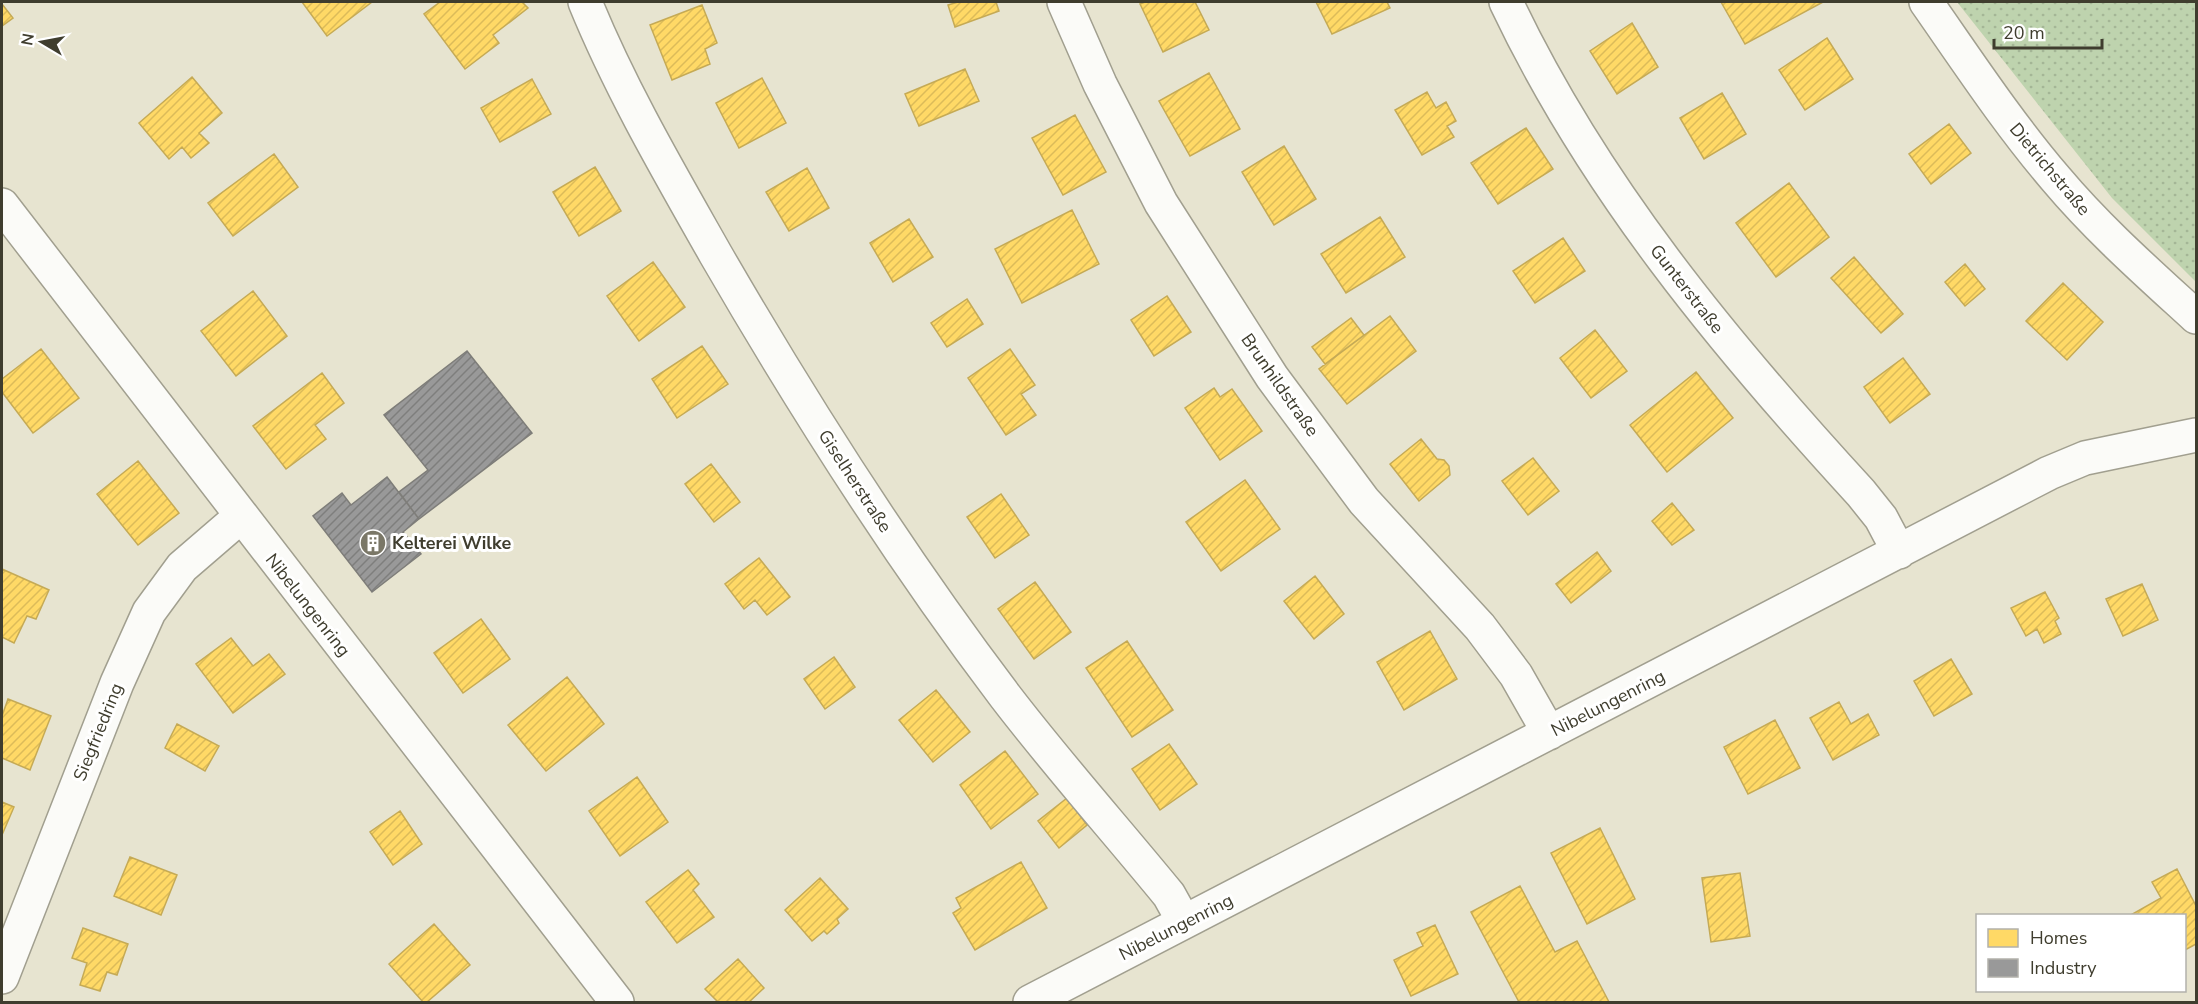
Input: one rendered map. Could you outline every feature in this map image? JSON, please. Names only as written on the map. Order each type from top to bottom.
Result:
[{"type":"street","name":"Giselherstraße","points":[[585,2],[638,115],[700,226],[762,334],[878,519],[1006,697],[1169,895],[1184,922]]},
{"type":"street","name":"Brunhildstraße","points":[[1064,2],[1100,84],[1161,203],[1272,377],[1364,501],[1480,627],[1516,675],[1550,733]]},
{"type":"street","name":"Gunterstraße","points":[[1506,2],[1527,47],[1578,131],[1671,270],[1711,322],[1861,492],[1881,518],[1899,552]]},
{"type":"street","name":"Dietrichstraße","points":[[1926,2],[2012,124],[2056,179],[2103,231],[2196,317]]},
{"type":"street","name":"Nibelungenring","points":[[2,206],[240,517],[617,1002]]},
{"type":"street","name":"Nibelungenring","points":[[1030,1002],[2049,472],[2085,458],[2196,435]]},
{"type":"street","name":"Siegfriedring","points":[[2,977],[113,694],[149,612],[182,567],[240,517]]},
{"type":"green space","points":[[1957,2],[2196,2],[2196,282],[2112,198]]},
{"type":"building: Homes","points":[[302,2],[372,2],[327,36]]},
{"type":"building: Homes","points":[[440,2],[522,2],[528,8],[493,35],[499,43],[465,69],[424,14]]},
{"type":"building: Homes","points":[[958,2],[996,2],[999,11],[955,27],[948,5]]},
{"type":"building: Homes","points":[[1145,2],[1195,2],[1209,30],[1163,52],[1140,4]]},
{"type":"building: Homes","points":[[1316,2],[1387,2],[1390,8],[1332,34]]},
{"type":"building: Homes","points":[[1721,2],[1823,2],[1745,44]]},
{"type":"building: Homes","points":[[2,4],[13,18],[2,26]]},
{"type":"building: Homes","points":[[702,5],[717,43],[705,49],[710,64],[672,80],[650,25]]},
{"type":"building: Homes","points":[[1632,23],[1658,67],[1617,94],[1590,51]]},
{"type":"building: Homes","points":[[1827,38],[1853,79],[1805,110],[1779,70]]},
{"type":"building: Homes","points":[[965,69],[979,101],[919,126],[905,94]]},
{"type":"building: Homes","points":[[1209,73],[1240,129],[1190,156],[1159,101]]},
{"type":"building: Homes","points":[[192,77],[222,113],[199,133],[209,143],[191,158],[182,147],[169,159],[139,123]]},
{"type":"building: Homes","points":[[762,78],[786,123],[739,148],[716,103]]},
{"type":"building: Homes","points":[[532,79],[551,114],[500,142],[481,108]]},
{"type":"building: Homes","points":[[1427,92],[1436,108],[1446,102],[1456,121],[1447,126],[1454,137],[1422,155],[1395,110]]},
{"type":"building: Homes","points":[[1722,93],[1746,134],[1704,159],[1680,118]]},
{"type":"building: Homes","points":[[1075,115],[1106,172],[1063,195],[1032,138]]},
{"type":"building: Homes","points":[[1949,124],[1971,153],[1931,184],[1909,154]]},
{"type":"building: Homes","points":[[1526,128],[1553,169],[1498,204],[1471,163]]},
{"type":"building: Homes","points":[[1284,146],[1316,199],[1274,225],[1242,172]]},
{"type":"building: Homes","points":[[274,154],[298,187],[233,236],[208,203]]},
{"type":"building: Homes","points":[[595,167],[621,211],[579,236],[553,192]]},
{"type":"building: Homes","points":[[807,168],[829,208],[789,231],[766,192]]},
{"type":"building: Homes","points":[[1789,183],[1829,237],[1776,277],[1736,223]]},
{"type":"building: Homes","points":[[1072,210],[1099,264],[1022,303],[995,249]]},
{"type":"building: Homes","points":[[1380,217],[1405,257],[1346,293],[1321,254]]},
{"type":"building: Homes","points":[[909,219],[933,257],[893,282],[870,243]]},
{"type":"building: Homes","points":[[1563,238],[1585,271],[1535,303],[1513,271]]},
{"type":"building: Homes","points":[[1854,257],[1903,314],[1881,333],[1831,278]]},
{"type":"building: Homes","points":[[653,262],[685,307],[639,341],[607,296]]},
{"type":"building: Homes","points":[[1965,264],[1985,289],[1965,306],[1945,282]]},
{"type":"building: Homes","points":[[2063,283],[2103,322],[2067,360],[2026,321]]},
{"type":"building: Homes","points":[[253,291],[287,336],[236,376],[201,331]]},
{"type":"building: Homes","points":[[1167,296],[1191,332],[1154,356],[1131,320]]},
{"type":"building: Homes","points":[[967,299],[983,324],[947,347],[931,323]]},
{"type":"building: Homes","points":[[1390,316],[1416,351],[1347,404],[1319,369]]},
{"type":"building: Homes","points":[[1351,318],[1364,335],[1325,364],[1312,347]]},
{"type":"building: Homes","points":[[1595,330],[1627,371],[1591,398],[1560,358]]},
{"type":"building: Homes","points":[[702,346],[728,384],[677,418],[652,379]]},
{"type":"building: Homes","points":[[41,349],[79,398],[33,433],[2,392],[2,379]]},
{"type":"building: Homes","points":[[1010,349],[1035,385],[1021,394],[1036,415],[1006,435],[968,378]]},
{"type":"building: Homes","points":[[1903,358],[1930,394],[1890,423],[1864,387]]},
{"type":"building: Homes","points":[[1696,372],[1733,418],[1667,472],[1630,425]]},
{"type":"building: Homes","points":[[322,373],[344,403],[315,425],[326,439],[286,469],[253,426]]},
{"type":"building: Homes","points":[[1214,388],[1220,397],[1232,389],[1262,431],[1220,460],[1185,408]]},
{"type":"building: Homes","points":[[1421,439],[1437,459],[1444,460],[1449,466],[1450,475],[1419,501],[1390,464]]},
{"type":"building: Homes","points":[[1533,458],[1559,491],[1528,515],[1502,481]]},
{"type":"building: Homes","points":[[138,461],[179,513],[138,545],[97,494]]},
{"type":"building: Homes","points":[[711,464],[740,502],[714,522],[685,484]]},
{"type":"building: Homes","points":[[1245,480],[1280,529],[1221,571],[1186,522]]},
{"type":"building: Homes","points":[[1001,494],[1029,535],[995,558],[967,517]]},
{"type":"building: Homes","points":[[1672,503],[1694,530],[1672,545],[1652,521]]},
{"type":"building: Homes","points":[[1597,552],[1611,571],[1571,603],[1556,584]]},
{"type":"building: Homes","points":[[759,558],[790,597],[767,615],[755,600],[744,609],[725,584]]},
{"type":"building: Homes","points":[[2,569],[49,590],[36,619],[27,616],[14,643],[2,637]]},
{"type":"building: Homes","points":[[1315,576],[1344,614],[1314,639],[1284,601]]},
{"type":"building: Homes","points":[[1035,582],[1071,632],[1034,659],[998,609]]},
{"type":"building: Homes","points":[[2142,584],[2158,620],[2123,636],[2106,599]]},
{"type":"building: Homes","points":[[2045,592],[2059,618],[2055,621],[2061,634],[2044,643],[2037,629],[2026,636],[2011,608]]},
{"type":"building: Homes","points":[[481,619],[510,659],[463,693],[434,653]]},
{"type":"building: Homes","points":[[1430,631],[1457,679],[1404,710],[1377,662]]},
{"type":"building: Homes","points":[[231,638],[253,666],[269,654],[285,674],[233,713],[196,664]]},
{"type":"building: Homes","points":[[1127,641],[1173,710],[1132,737],[1086,668]]},
{"type":"building: Homes","points":[[834,657],[855,687],[825,709],[804,679]]},
{"type":"building: Homes","points":[[1951,659],[1972,694],[1934,716],[1914,681]]},
{"type":"building: Homes","points":[[567,677],[604,724],[546,771],[508,725]]},
{"type":"building: Homes","points":[[936,690],[970,732],[933,762],[899,720]]},
{"type":"building: Homes","points":[[8,699],[51,716],[30,770],[2,758],[2,716]]},
{"type":"building: Homes","points":[[1839,702],[1851,724],[1868,714],[1879,735],[1833,760],[1810,718]]},
{"type":"building: Homes","points":[[1775,720],[1800,768],[1748,794],[1724,747]]},
{"type":"building: Homes","points":[[177,724],[219,746],[205,771],[165,748]]},
{"type":"building: Homes","points":[[1169,744],[1197,784],[1160,810],[1132,769]]},
{"type":"building: Homes","points":[[1005,751],[1038,794],[991,829],[960,785]]},
{"type":"building: Homes","points":[[637,777],[668,822],[620,856],[589,811]]},
{"type":"building: Homes","points":[[1067,798],[1087,825],[1059,848],[1038,821]]},
{"type":"building: Homes","points":[[2,802],[14,807],[2,835]]},
{"type":"building: Homes","points":[[400,811],[422,844],[393,865],[370,832]]},
{"type":"building: Homes","points":[[1600,828],[1635,899],[1587,924],[1551,853]]},
{"type":"building: Homes","points":[[130,857],[177,875],[161,915],[114,896]]},
{"type":"building: Homes","points":[[1021,862],[1047,908],[975,950],[953,913],[961,908],[956,898]]},
{"type":"building: Homes","points":[[2177,869],[2196,906],[2196,944],[2186,949],[2186,914],[2133,914],[2161,898],[2152,882]]},
{"type":"building: Homes","points":[[688,870],[699,884],[693,890],[714,917],[677,943],[646,902]]},
{"type":"building: Homes","points":[[1740,873],[1750,936],[1711,942],[1702,878]]},
{"type":"building: Homes","points":[[820,878],[848,909],[837,919],[839,923],[827,934],[824,931],[812,941],[785,910]]},
{"type":"building: Homes","points":[[1520,886],[1555,952],[1577,941],[1609,1002],[1519,1002],[1471,912]]},
{"type":"building: Homes","points":[[434,924],[470,965],[427,1002],[423,1002],[389,964]]},
{"type":"building: Homes","points":[[1435,925],[1458,974],[1411,996],[1394,960],[1423,946],[1417,933]]},
{"type":"building: Homes","points":[[83,928],[128,944],[117,975],[107,972],[100,991],[80,985],[87,963],[72,958]]},
{"type":"building: Homes","points":[[738,959],[764,988],[749,1002],[718,1002],[705,989]]},
{"type":"building: Industry","points":[[467,351],[532,433],[419,519],[399,492],[428,470],[384,415]]},
{"type":"building: Industry","name":"Kelterei Wilke","points":[[387,477],[419,519],[403,532],[421,554],[372,592],[313,516],[342,493],[351,505]]},
{"type":"place","name":"Kelterei Wilke","points":[[373,543]]}]
